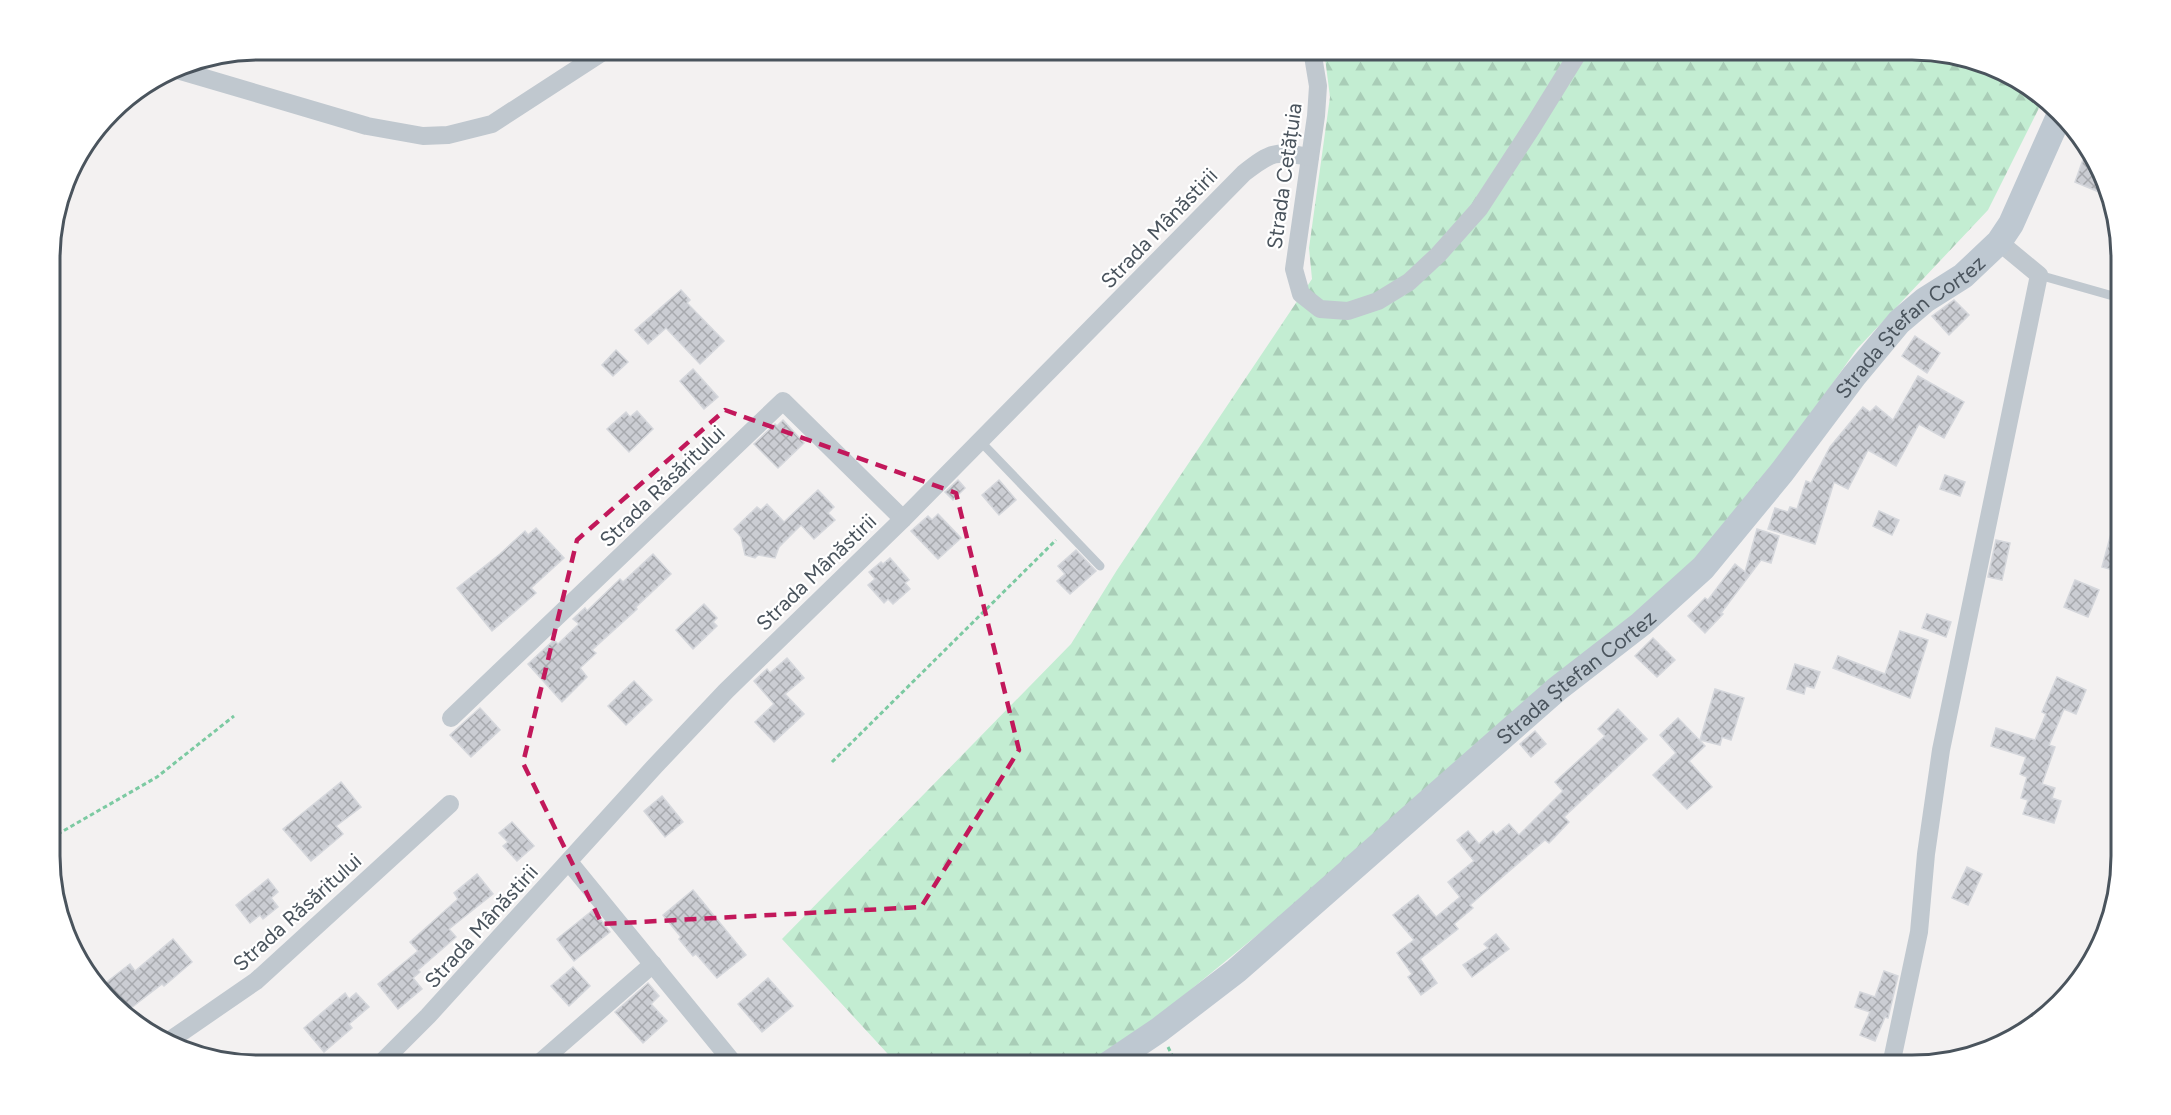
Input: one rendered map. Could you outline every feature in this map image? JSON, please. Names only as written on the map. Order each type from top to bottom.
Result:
[{"type":"street","points":[[188,73],[367,126],[423,136],[448,135],[492,124],[591,60]]},
{"type":"street","name":"Strada Cetățuia","points":[[1314,60],[1318,86],[1316,116],[1294,269],[1301,294],[1320,309],[1348,311],[1378,301],[1409,282],[1438,255],[1479,209],[1574,60]]},
{"type":"street","name":"Strada Ștefan Cortez","points":[[1122,1055],[1160,1030],[1236,971],[1557,689],[1641,624],[1703,568],[1782,472],[1854,376],[1899,322],[1925,300],[1963,276],[1999,242],[2011,224],[2056,122]]},
{"type":"street","name":"Strada Mânăstirii","points":[[389,1055],[428,1016],[655,766],[726,692],[903,519],[1244,173],[1266,156],[1285,153],[1310,157]]},
{"type":"street","points":[[1893,1055],[1919,932],[1926,854],[1941,750],[2039,275],[1999,242]]},
{"type":"street","name":"Strada Răsăritului","points":[[451,718],[783,401],[903,519]]},
{"type":"street","name":"Strada Răsăritului","points":[[176,1036],[256,981],[450,804]]},
{"type":"street","points":[[569,862],[727,1055]]},
{"type":"street","points":[[548,1055],[653,964]]},
{"type":"lane","points":[[2039,275],[2111,295]]},
{"type":"lane","points":[[980,441],[1100,566]]},
{"type":"path","points":[[832,762],[1066,530]]},
{"type":"path","points":[[60,833],[157,777],[234,716]]},
{"type":"highlighted area","points":[[725,410],[956,493],[1019,750],[921,907],[602,924],[523,763],[577,540]]},
{"type":"green space","points":[[1325,60],[1912,60],[1938,62],[1976,71],[2011,87],[2040,107],[1988,210],[1856,350],[1702,570],[1111,1055],[889,1055],[782,939],[1071,644],[1117,570],[1312,279],[1309,248],[1330,97]]},
{"type":"building","points":[[2083,159],[2099,192],[2075,182]]},
{"type":"building","points":[[681,290],[690,300],[687,303],[724,341],[700,364],[666,328],[648,344],[635,330]]},
{"type":"building","points":[[1954,300],[1969,315],[1949,335],[1932,316]]},
{"type":"building","points":[[1915,336],[1940,353],[1927,373],[1902,356]]},
{"type":"building","points":[[616,350],[628,362],[613,376],[602,365]]},
{"type":"building","points":[[693,369],[718,397],[704,409],[680,381]]},
{"type":"building","points":[[1918,376],[1964,402],[1944,438],[1919,424],[1896,466],[1868,450],[1848,489],[1834,482],[1815,544],[1768,529],[1775,508],[1788,512],[1790,507],[1797,509],[1806,481],[1811,483],[1830,447],[1863,407],[1870,412],[1876,406],[1893,420]]},
{"type":"building","points":[[637,411],[653,429],[629,452],[607,429],[626,412],[630,417]]},
{"type":"building","points":[[783,420],[804,443],[778,468],[754,444],[775,424],[777,426]]},
{"type":"building","points":[[1945,475],[1965,482],[1960,496],[1940,489]]},
{"type":"building","points":[[958,480],[965,488],[953,500],[945,492]]},
{"type":"building","points":[[999,480],[1016,500],[999,515],[982,495]]},
{"type":"building","points":[[818,490],[834,507],[828,513],[835,520],[814,539],[801,525],[779,547],[775,558],[758,555],[755,558],[745,555],[741,537],[734,529],[757,507],[761,510],[767,504],[784,522]]},
{"type":"building","points":[[1879,511],[1899,520],[1892,535],[1873,526]]},
{"type":"building","points":[[938,514],[961,538],[938,559],[911,531],[928,516],[932,520]]},
{"type":"building","points":[[536,528],[564,558],[531,588],[536,593],[492,631],[457,588],[525,531],[528,535]]},
{"type":"building","points":[[1757,529],[1779,536],[1771,563],[1761,560],[1721,613],[1723,614],[1705,633],[1688,616],[1705,598],[1708,600],[1735,564],[1745,572]]},
{"type":"building","points":[[2111,534],[2111,569],[2102,567]]},
{"type":"building","points":[[1996,540],[2010,543],[2002,580],[1988,577]]},
{"type":"building","points":[[1076,550],[1096,571],[1070,594],[1057,581],[1065,574],[1058,566]]},
{"type":"building","points":[[653,554],[671,574],[592,650],[596,653],[580,668],[587,677],[562,702],[528,664],[554,640],[558,644],[579,624],[573,619],[585,608],[587,611],[620,579],[623,582]]},
{"type":"building","points":[[890,558],[909,580],[905,583],[910,589],[893,604],[888,599],[884,603],[868,585],[875,579],[869,572]]},
{"type":"building","points":[[2075,580],[2099,590],[2088,617],[2064,607]]},
{"type":"building","points":[[704,604],[717,618],[713,622],[717,626],[693,649],[676,630]]},
{"type":"building","points":[[1927,614],[1951,622],[1946,637],[1922,628]]},
{"type":"building","points":[[1900,631],[1928,640],[1910,698],[1833,668],[1838,656],[1885,674]]},
{"type":"building","points":[[1653,638],[1675,660],[1657,677],[1635,656]]},
{"type":"building","points":[[787,658],[804,678],[785,694],[804,714],[774,742],[755,722],[774,704],[754,681],[767,669],[770,673]]},
{"type":"building","points":[[1795,664],[1820,672],[1814,688],[1806,686],[1804,694],[1787,689]]},
{"type":"building","points":[[2057,677],[2086,690],[2076,714],[2064,709],[2049,745],[2055,747],[2042,784],[2055,788],[2052,798],[2061,801],[2054,823],[2023,814],[2028,800],[2021,798],[2027,777],[2020,774],[2026,757],[1991,746],[1996,728],[2035,740],[2046,714],[2042,712]]},
{"type":"building","points":[[634,681],[652,700],[626,725],[608,706]]},
{"type":"building","points":[[1715,689],[1744,698],[1731,740],[1722,737],[1720,745],[1700,740]]},
{"type":"building","points":[[480,708],[500,730],[471,757],[450,735]]},
{"type":"building","points":[[1618,709],[1647,739],[1564,817],[1569,822],[1549,843],[1545,840],[1470,905],[1473,908],[1454,924],[1458,929],[1420,959],[1437,983],[1421,995],[1408,977],[1412,974],[1397,953],[1414,940],[1393,915],[1418,895],[1436,917],[1460,897],[1448,882],[1474,861],[1457,840],[1468,831],[1479,844],[1493,831],[1496,835],[1509,824],[1519,835],[1563,791],[1555,782],[1605,736],[1598,729]]},
{"type":"building","points":[[1678,718],[1705,746],[1689,761],[1712,787],[1687,809],[1653,775],[1676,753],[1660,735]]},
{"type":"building","points":[[1535,731],[1546,744],[1531,757],[1520,744]]},
{"type":"building","points":[[341,782],[361,807],[336,826],[343,834],[311,861],[283,829]]},
{"type":"building","points":[[662,796],[683,822],[665,837],[644,811]]},
{"type":"building","points":[[512,822],[534,846],[517,861],[503,846],[508,842],[499,833]]},
{"type":"building","points":[[1967,867],[1982,874],[1968,905],[1952,898]]},
{"type":"building","points":[[477,874],[493,894],[449,929],[456,937],[418,970],[420,972],[413,978],[422,989],[398,1009],[378,984],[418,951],[410,942],[458,899],[454,893]]},
{"type":"building","points":[[268,879],[278,892],[271,898],[278,907],[263,919],[260,915],[250,923],[236,905]]},
{"type":"building","points":[[693,890],[746,955],[717,978],[696,954],[693,956],[663,915]]},
{"type":"building","points":[[593,910],[610,932],[574,961],[557,939]]},
{"type":"building","points":[[1496,934],[1509,949],[1472,977],[1463,965],[1488,948],[1484,944]]},
{"type":"building","points":[[173,939],[192,962],[164,986],[162,984],[131,1008],[106,983],[130,964],[135,971]]},
{"type":"building","points":[[573,967],[590,986],[569,1006],[551,986]]},
{"type":"building","points":[[1884,971],[1898,976],[1888,1018],[1885,1017],[1875,1041],[1860,1035],[1870,1012],[1855,1007],[1860,992],[1875,997]]},
{"type":"building","points":[[768,978],[793,1006],[762,1032],[738,1004]]},
{"type":"building","points":[[648,983],[659,996],[651,1004],[667,1021],[643,1043],[615,1012]]},
{"type":"building","points":[[345,993],[349,999],[356,993],[369,1007],[349,1024],[352,1028],[324,1052],[304,1028]]}]
